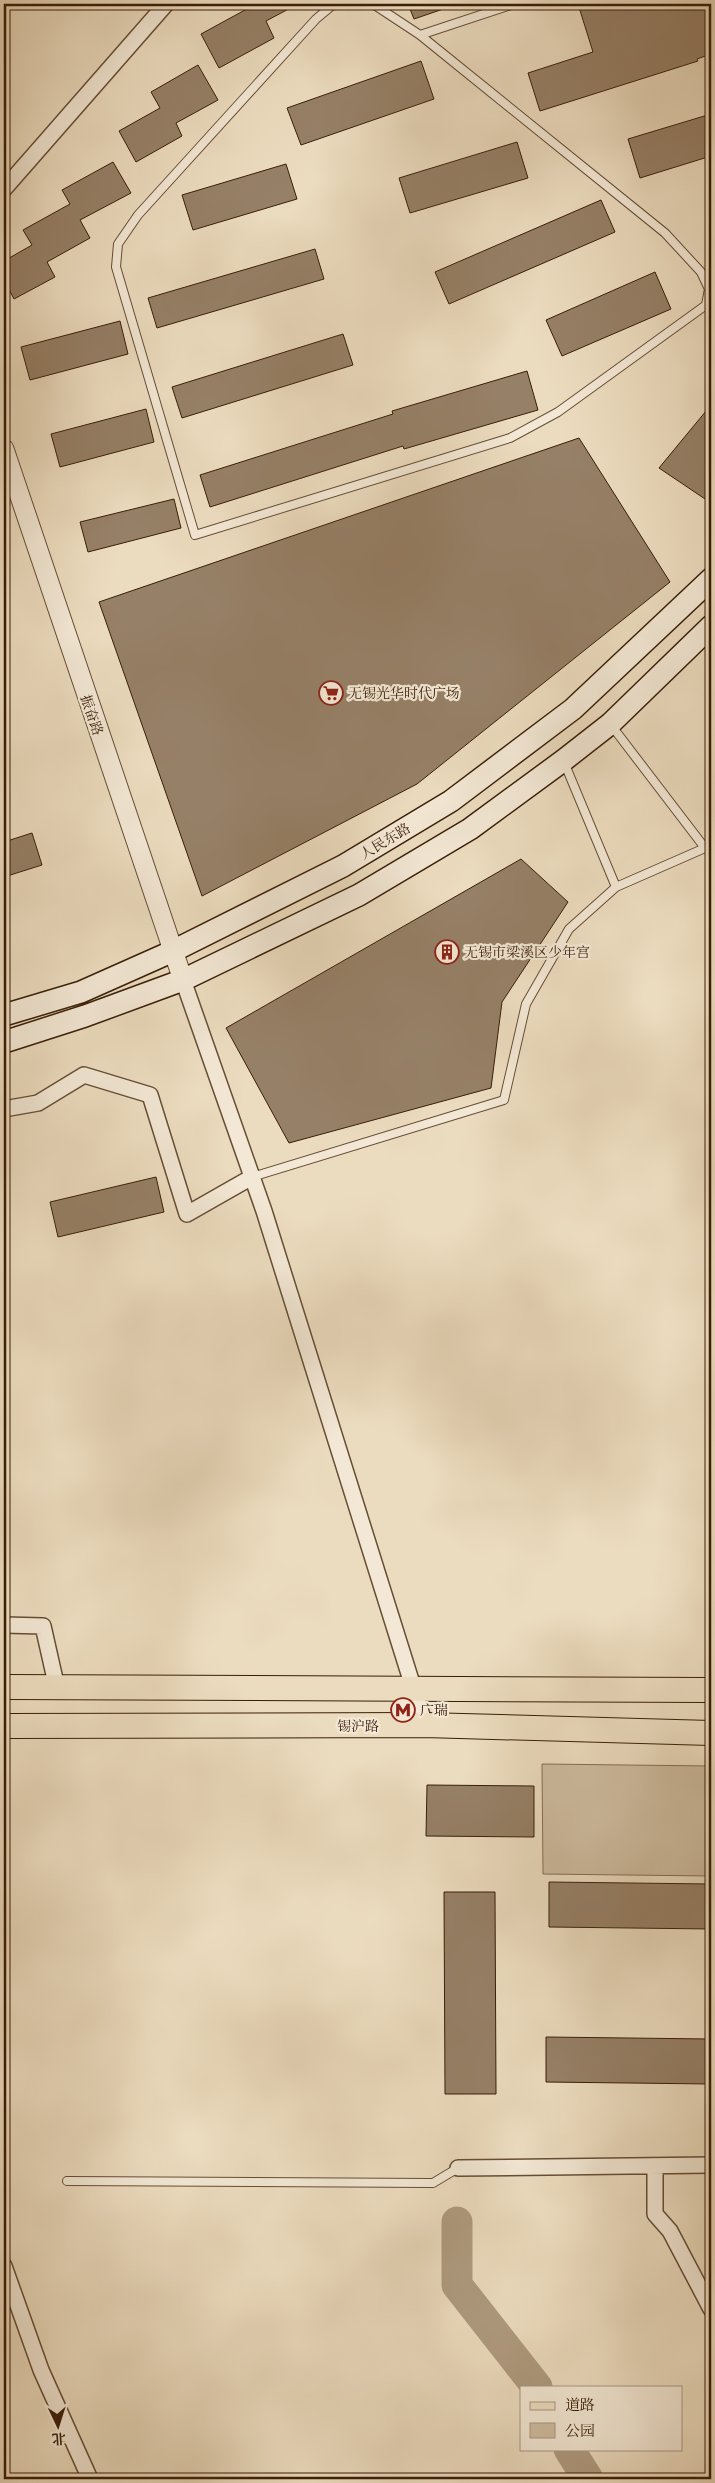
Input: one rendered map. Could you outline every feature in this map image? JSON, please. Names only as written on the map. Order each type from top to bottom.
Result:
[{"type":"main road","name":"人民东路","points":[[4,1015],[80,992],[171,952],[343,866],[451,801],[573,709],[711,579]]},
{"type":"main road","points":[[4,1042],[85,1016],[183,980],[359,896],[470,829],[564,760],[610,724],[711,626]]},
{"type":"main road","points":[[4,1687],[711,1690]]},
{"type":"main road","name":"锡沪路","points":[[4,1726],[425,1726],[711,1733]]},
{"type":"street","points":[[4,189],[166,4]]},
{"type":"street","name":"振奋路","points":[[4,449],[171,952],[183,980]]},
{"type":"street","points":[[183,980],[252,1177],[425,1726]]},
{"type":"street","points":[[4,1109],[38,1102],[84,1075],[150,1095],[187,1214],[252,1177]]},
{"type":"street","points":[[4,1625],[43,1626],[58,1688]]},
{"type":"street","points":[[458,2168],[711,2165]]},
{"type":"street","points":[[655,2166],[655,2214],[670,2231],[711,2309]]},
{"type":"street","points":[[4,2266],[41,2370],[90,2479]]},
{"type":"lane","points":[[334,4],[316,19],[145,208],[118,244],[116,267],[195,535],[510,438],[558,412],[706,305],[709,289],[701,272],[665,233],[420,36],[373,4]]},
{"type":"lane","points":[[420,36],[514,4]]},
{"type":"lane","points":[[252,1177],[504,1100],[526,1004],[569,929],[616,887],[708,847],[610,724]]},
{"type":"lane","points":[[564,760],[616,887]]},
{"type":"lane","points":[[67,2181],[432,2183],[458,2168]]},
{"type":"green space","points":[[542,1764],[711,1766],[711,1876],[543,1874]]},
{"type":"building","points":[[256,4],[298,4],[266,21],[274,38],[219,68],[201,34]]},
{"type":"building","points":[[408,4],[452,4],[452,6],[414,19]]},
{"type":"building","points":[[578,4],[711,4],[711,54],[697,59],[698,61],[540,111],[528,73],[593,52]]},
{"type":"building","points":[[421,61],[434,99],[301,145],[287,108]]},
{"type":"building","points":[[198,65],[218,100],[176,123],[182,136],[136,162],[119,131],[160,108],[151,92]]},
{"type":"building","points":[[711,114],[711,156],[640,178],[628,139]]},
{"type":"building","points":[[517,142],[528,178],[410,213],[399,178]]},
{"type":"building","points":[[113,162],[131,193],[80,220],[90,238],[47,262],[55,277],[14,299],[4,280],[4,261],[32,245],[23,230],[70,204],[62,190]]},
{"type":"building","points":[[286,164],[297,199],[193,230],[182,195]]},
{"type":"building","points":[[601,200],[615,232],[449,304],[435,272]]},
{"type":"building","points":[[315,249],[324,279],[157,328],[148,298]]},
{"type":"building","points":[[655,272],[671,309],[562,356],[546,320]]},
{"type":"building","points":[[120,321],[128,354],[30,380],[21,347]]},
{"type":"building","points":[[343,334],[353,365],[182,418],[172,387]]},
{"type":"building","points":[[527,371],[538,410],[404,449],[403,446],[210,507],[200,475],[393,414],[392,411]]},
{"type":"building","points":[[711,405],[711,503],[659,468]]},
{"type":"building","points":[[146,409],[154,442],[60,467],[51,434]]},
{"type":"building","name":"无锡光华时代广场","points":[[579,438],[670,582],[417,784],[202,896],[99,602]]},
{"type":"building","points":[[174,499],[181,528],[88,552],[80,522]]},
{"type":"building","points":[[32,833],[42,865],[4,877],[4,842]]},
{"type":"building","name":"无锡市梁溪区少年宫","points":[[521,859],[568,902],[502,1002],[491,1088],[289,1143],[226,1028]]},
{"type":"building","points":[[156,1177],[164,1212],[58,1237],[50,1202]]},
{"type":"building","points":[[427,1785],[534,1786],[534,1837],[426,1836]]},
{"type":"building","points":[[549,1882],[711,1884],[711,1929],[549,1927]]},
{"type":"building","points":[[444,1892],[495,1892],[496,2094],[445,2094]]},
{"type":"building","points":[[546,2037],[711,2039],[711,2084],[546,2082]]},
{"type":"waterway","points":[[457,2222],[457,2285],[536,2386]]},
{"type":"waterway","points":[[570,2450],[588,2479]]},
{"type":"place","name":"无锡光华时代广场","points":[[331,693]]},
{"type":"place","name":"无锡市梁溪区少年宫","points":[[447,952]]},
{"type":"place","name":"广瑞","points":[[403,1710]]}]
